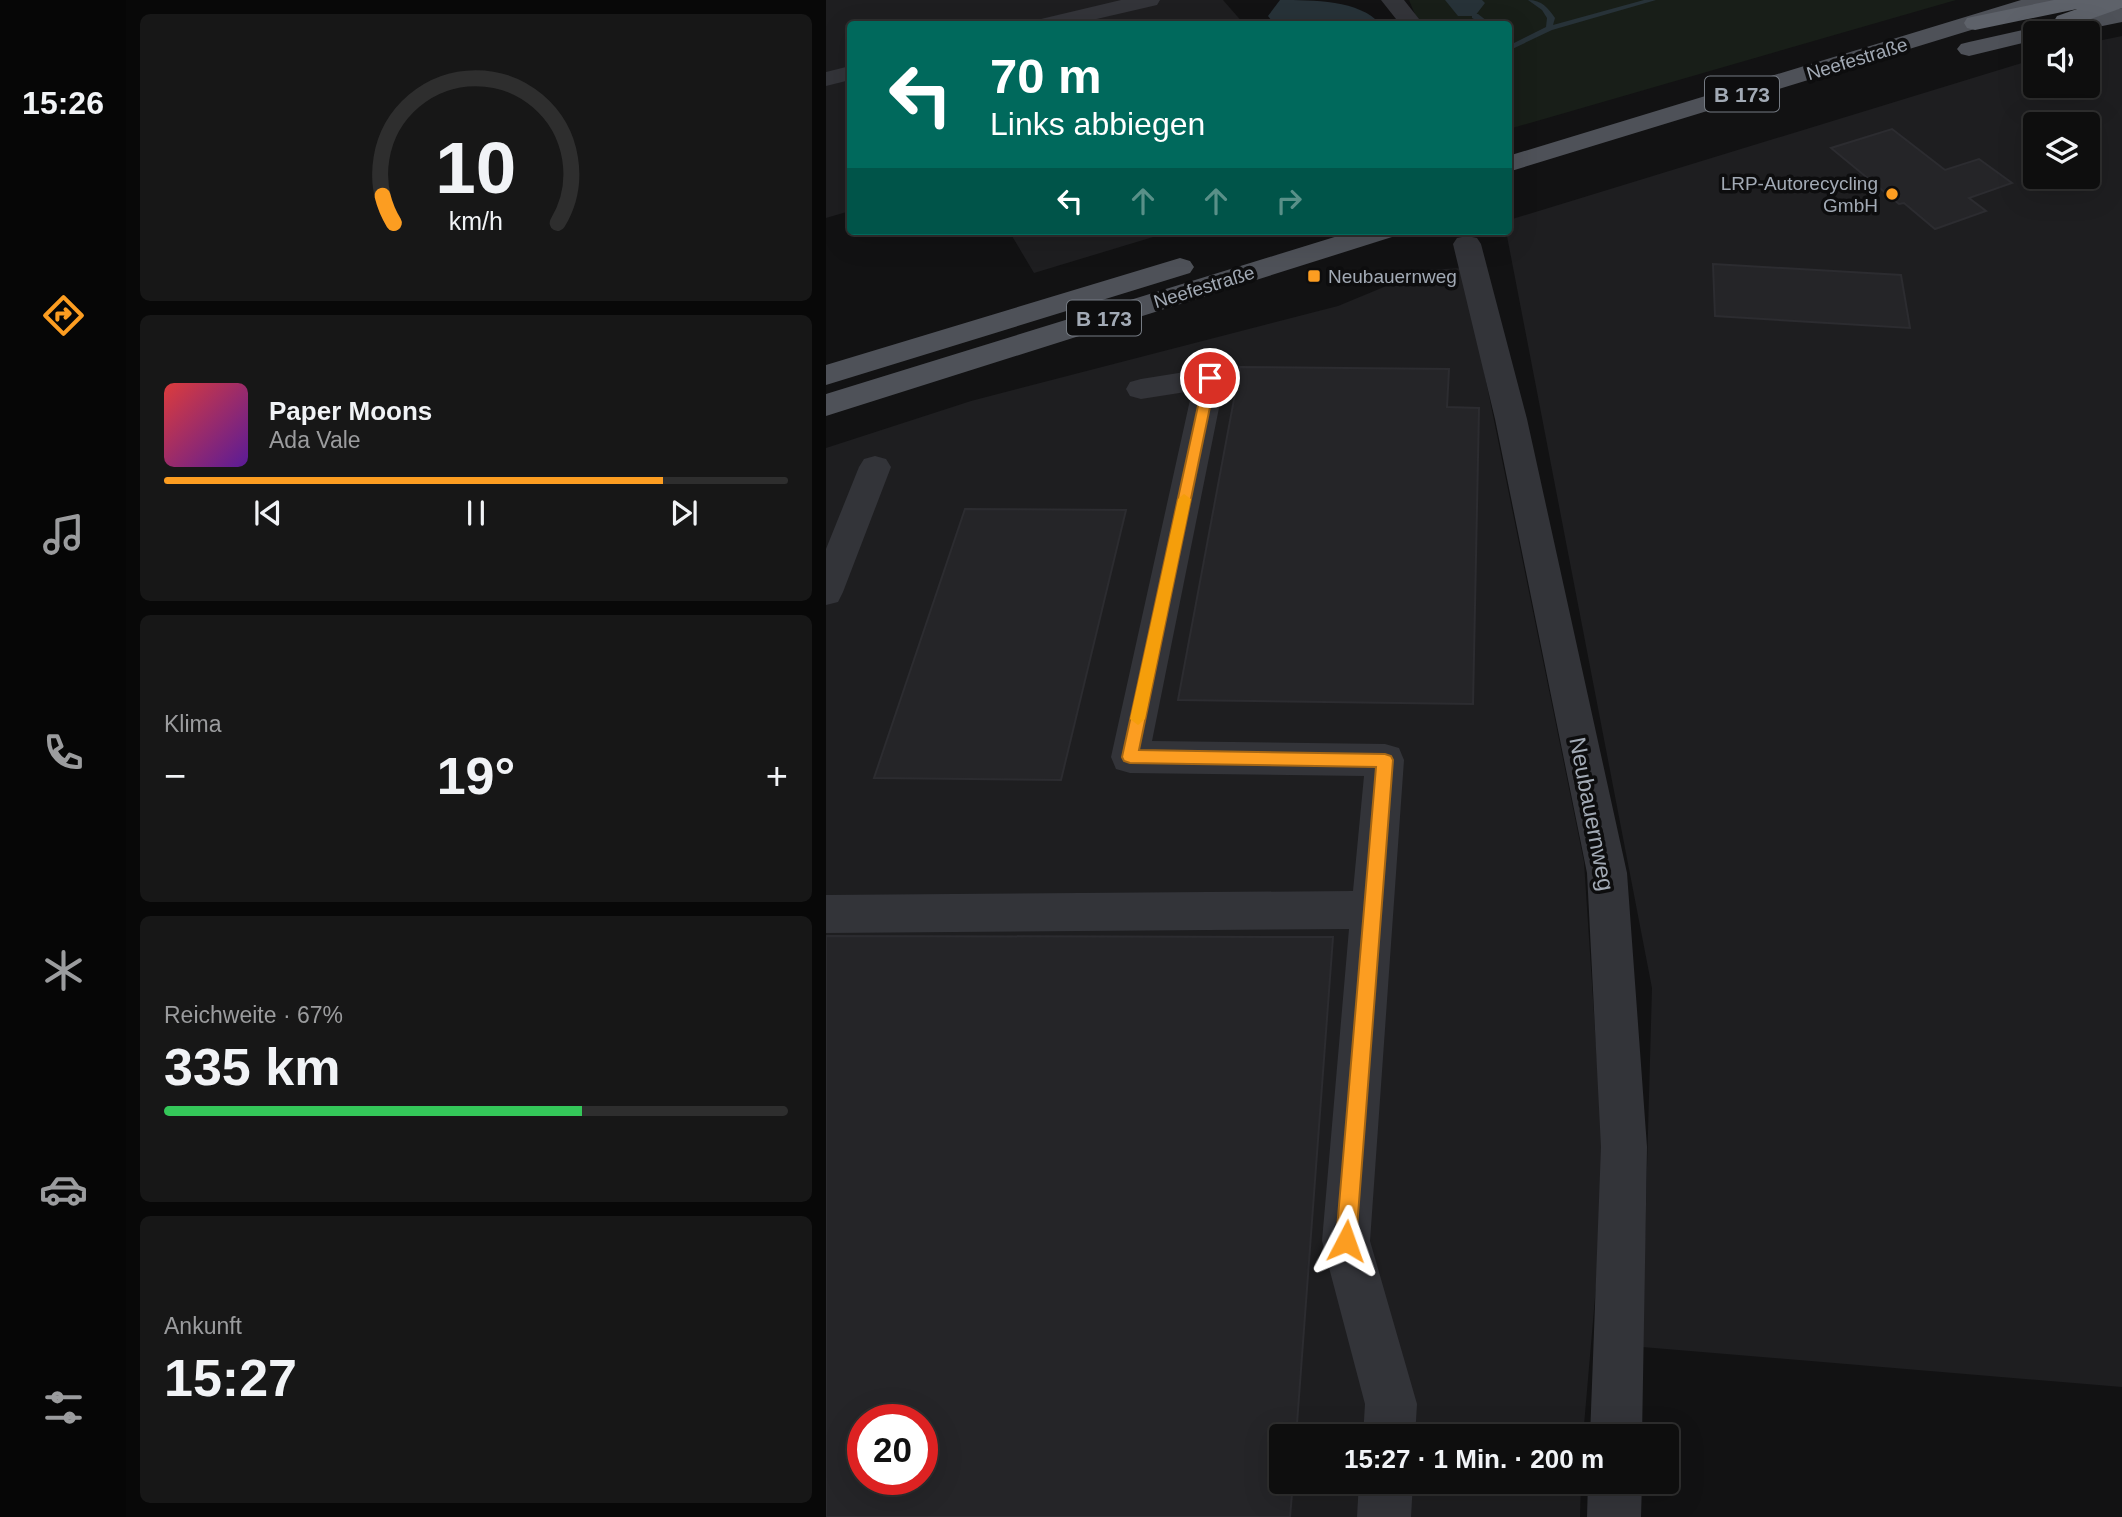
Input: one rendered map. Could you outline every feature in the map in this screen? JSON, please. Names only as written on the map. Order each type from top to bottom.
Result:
[{"type":"highway","name":"Neefestraße","points":[[1975,23],[2087,0]]},
{"type":"highway","points":[[2066,21],[2122,0]]},
{"type":"main road","name":"B 173","points":[[1975,23],[2045,0]]},
{"type":"main road","points":[[2094,21],[2122,15]]},
{"type":"main road","name":"Neefestraße","points":[[1512,163],[1975,23]]},
{"type":"main road","points":[[1945,56],[2023,36]]},
{"type":"main road","name":"Neefestraße","points":[[826,375],[1283,235]]},
{"type":"main road","name":"Neefestraße","points":[[826,405],[1369,235]]},
{"type":"street","points":[[1062,21],[1149,0]]},
{"type":"street","points":[[1392,0],[1410,21]]},
{"type":"street","points":[[826,79],[847,74]]},
{"type":"street","name":"Neubauernweg","points":[[1467,244],[1511,419],[1607,873],[1623,1147],[1616,1424]]},
{"type":"street","points":[[1141,390],[1210,378],[1130,757],[1385,760],[1346,1241],[1391,1404],[1390,1424]]},
{"type":"street","points":[[826,592],[874,467]]},
{"type":"street","points":[[826,914],[1372,910]]},
{"type":"street","points":[[1384,1517],[1385,1494]]},
{"type":"street","points":[[1614,1517],[1615,1494]]},
{"type":"shaded area","points":[[826,0],[1223,0],[1241,21],[847,21],[847,212],[826,218]]},
{"type":"shaded area","points":[[1280,0],[1321,1],[1361,10],[1377,21],[1272,21],[1268,16]]},
{"type":"shaded area","points":[[1409,0],[1956,0],[1512,128],[1512,21],[1418,21]]},
{"type":"shaded area","points":[[1445,0],[1482,0],[1485,3],[1475,16],[1458,16]]},
{"type":"shaded area","points":[[2122,36],[2122,1387],[1642,1347],[1652,988],[1507,235],[1512,235],[1512,219],[2023,63],[2023,98],[2100,98],[2100,41]]},
{"type":"shaded area","points":[[1011,235],[1160,235],[1034,273]]},
{"type":"shaded area","points":[[1463,268],[1584,862],[1605,1182],[1584,1424],[1269,1424],[1269,1494],[1581,1494],[1580,1517],[826,1517],[826,448],[971,401],[1338,306],[1425,270]]},
{"type":"building","points":[[1892,129],[1945,170],[1979,159],[2012,183],[1969,198],[1986,211],[1935,229],[1904,203],[1899,204],[1831,148]]},
{"type":"building","points":[[1713,264],[1901,275],[1910,328],[1715,316]]},
{"type":"building","points":[[1240,367],[1449,369],[1447,407],[1479,408],[1473,704],[1178,700]]},
{"type":"building","points":[[965,509],[1126,510],[1061,780],[874,778]]},
{"type":"building","points":[[826,936],[1333,937],[1297,1424],[1269,1424],[1269,1494],[1292,1494],[1290,1517],[826,1517]]},
{"type":"waterway","points":[[1532,0],[1545,9],[1551,18],[1549,28]]},
{"type":"waterway","points":[[1549,28],[1652,0]]},
{"type":"waterway","points":[[1475,16],[1482,21]]},
{"type":"waterway","points":[[1512,47],[1549,28]]},
{"type":"slow traffic","points":[[1138,719],[1184,499]]},
{"type":"place","name":"LRP-Autorecycling GmbH","points":[[1892,194]]},
{"type":"place","name":"Neubauernweg","points":[[1314,276]]},
{"type":"route","points":[[1210,378],[1130,757],[1385,760],[1346,1241]]}]
